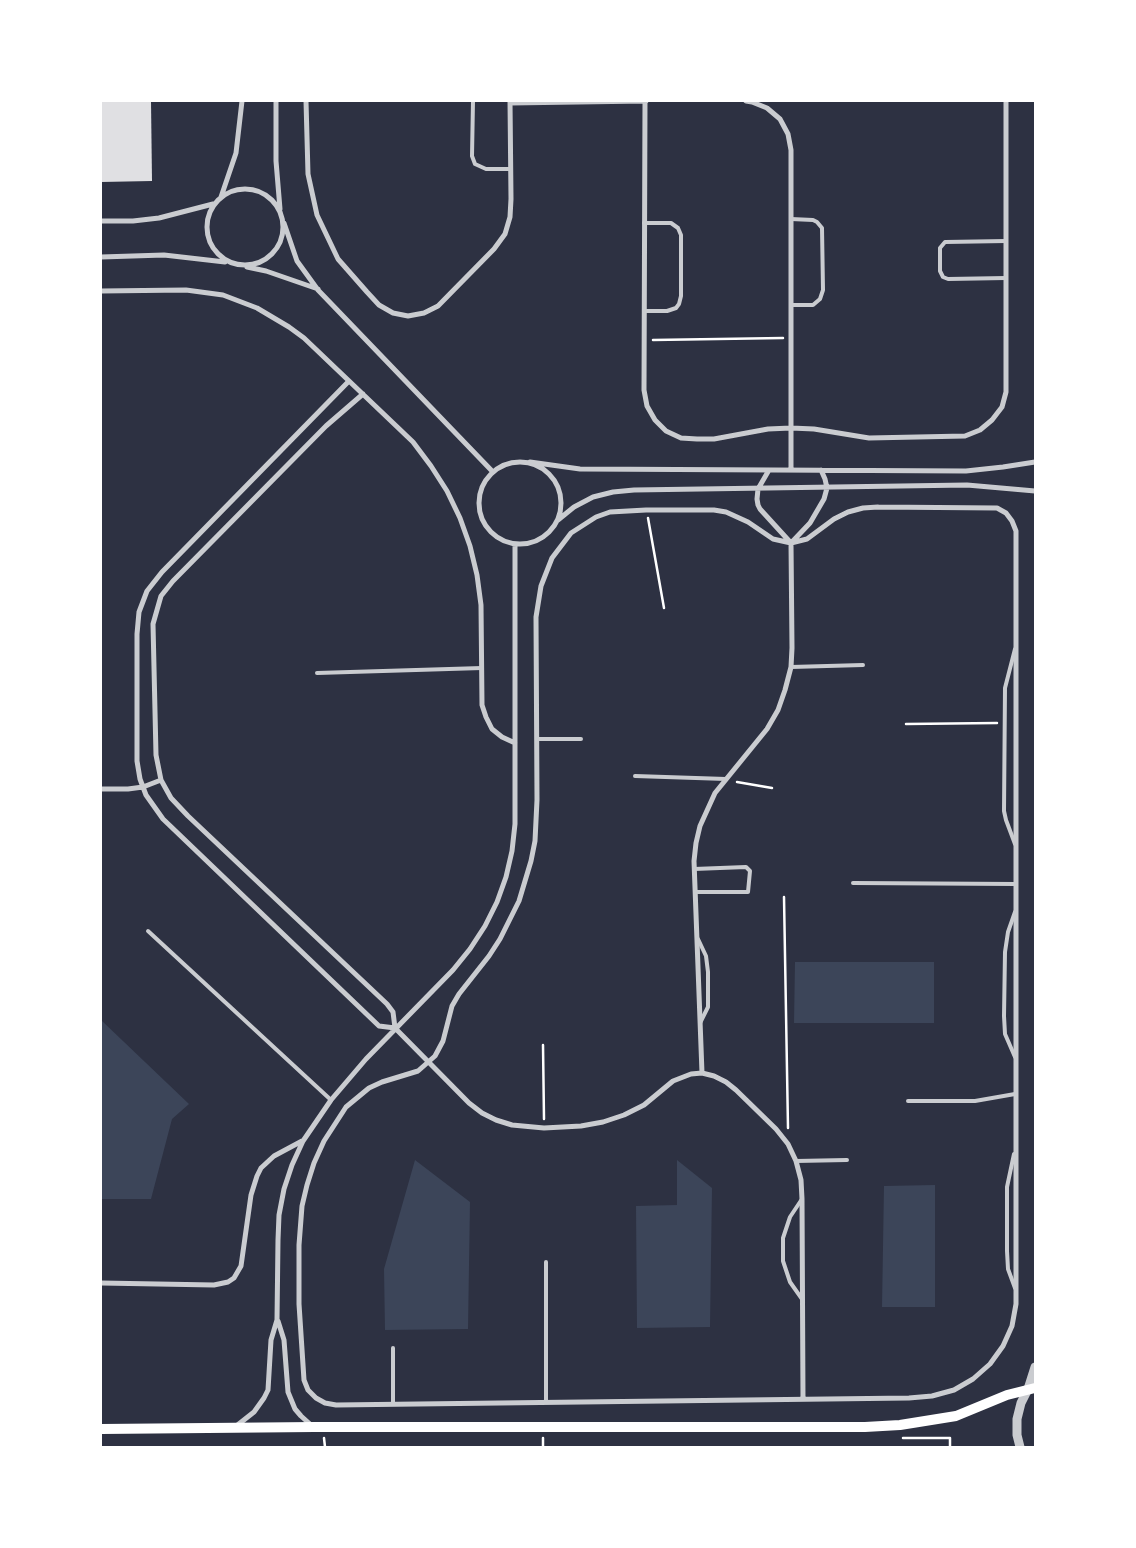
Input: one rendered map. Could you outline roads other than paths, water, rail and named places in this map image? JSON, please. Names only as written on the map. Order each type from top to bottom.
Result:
[{"type":"main road","points":[[101,1429],[865,1427],[956,1416],[1007,1395],[1031,1389]]},
{"type":"street","points":[[221,197],[236,153],[242,101]]},
{"type":"street","points":[[276,101],[276,161],[280,210],[297,261],[318,290],[492,471]]},
{"type":"street","points":[[306,101],[308,174],[317,216],[338,258],[379,305],[393,313],[408,316],[424,313],[438,306],[494,249],[505,234],[510,217],[510,102],[645,101],[644,390],[647,406],[654,420],[666,431],[681,438],[697,440],[714,439],[768,429],[791,428],[886,438],[965,436],[980,430],[992,420],[1002,407],[1006,392],[1006,101]]},
{"type":"street","points":[[746,101],[767,108],[780,120],[788,134],[791,150],[791,470]]},
{"type":"street","points":[[101,221],[133,221],[159,218],[213,204],[233,190],[247,188],[260,191],[272,199],[280,210]]},
{"type":"street","points":[[213,204],[206,230],[210,243],[218,254],[229,262]]},
{"type":"street","points":[[242,265],[255,264],[268,258],[277,249],[283,237],[284,223]]},
{"type":"street","points":[[101,257],[164,255],[206,258],[274,273],[318,290]]},
{"type":"street","points":[[101,291],[186,290],[223,296],[257,308],[289,326],[413,442],[447,491],[460,518],[470,546],[477,575],[481,605],[482,704],[492,729],[502,738],[515,744]]},
{"type":"street","points":[[349,381],[162,572],[147,591],[139,612],[136,634],[137,761],[143,787],[151,804],[163,819],[379,1026],[396,1028]]},
{"type":"street","points":[[363,394],[326,426],[173,581],[162,596],[155,614],[153,633],[156,755],[161,780],[171,798],[188,816],[387,1004],[393,1012],[396,1028],[456,1091],[482,1113],[512,1125],[544,1128],[581,1126],[603,1122],[624,1115],[644,1105],[673,1081],[692,1074],[702,1074],[714,1076],[726,1082],[776,1129],[788,1144],[796,1161],[802,1199],[803,1399]]},
{"type":"street","points":[[1035,462],[966,471],[580,469],[517,461],[503,464],[492,471],[484,480],[479,491],[478,503],[480,515],[485,526],[493,535],[515,544],[541,539],[558,520],[574,507],[593,498],[613,492],[634,490],[967,485],[1035,491]]},
{"type":"street","points":[[530,462],[543,468],[553,478],[560,491],[561,506],[558,520]]},
{"type":"street","points":[[769,470],[758,489],[757,499],[760,509],[791,543]]},
{"type":"street","points":[[702,1074],[694,869],[696,843],[700,826],[715,793],[767,729],[778,710],[785,690],[791,667],[791,543],[815,516],[824,499],[827,488],[826,479],[821,470]]},
{"type":"street","points":[[863,508],[997,508],[1006,513],[1016,530],[1016,1304],[1012,1326],[1003,1346],[973,1379],[954,1390],[932,1396],[909,1398],[336,1405],[325,1403],[308,1390],[304,1380],[299,1264],[302,1206],[306,1185],[324,1141],[346,1107],[369,1088],[382,1082],[411,1074],[430,1062],[443,1041],[452,1006],[458,994],[481,967],[500,939],[526,882],[535,841],[537,800],[536,617],[540,586],[545,572],[561,545],[571,534],[582,524],[610,512],[714,510],[726,512],[738,516],[773,540],[791,543],[806,539],[834,519],[848,512],[863,508]]},
{"type":"street","points":[[232,1429],[254,1412],[264,1398],[269,1382],[271,1340],[277,1320],[279,1215],[284,1189],[303,1141],[331,1100],[366,1059],[453,970],[470,950],[497,902],[506,877],[515,824],[515,544]]},
{"type":"street","points":[[101,789],[143,787],[161,780]]},
{"type":"street","points":[[101,1283],[214,1285],[228,1282],[234,1278],[241,1266],[251,1195],[261,1168],[274,1156],[303,1141]]},
{"type":"street","points":[[277,1320],[284,1340],[286,1383],[291,1401],[300,1416],[314,1427]]},
{"type":"street","points":[[1020,1447],[1017,1435],[1017,1419],[1020,1404],[1031,1389],[1035,1367]]},
{"type":"lane","points":[[473,101],[472,156],[475,164],[486,169],[511,169]]},
{"type":"lane","points":[[791,219],[813,220],[822,228],[823,290],[820,299],[813,305],[791,305]]},
{"type":"lane","points":[[644,222],[672,223],[678,228],[681,236],[681,296],[676,308],[667,311],[644,311]]},
{"type":"lane","points":[[1006,241],[945,242],[940,248],[940,271],[943,277],[948,279],[1006,278]]},
{"type":"lane","points":[[1015,845],[1004,811],[1007,678],[1016,646]]},
{"type":"lane","points":[[791,667],[862,665]]},
{"type":"lane","points":[[317,673],[482,668]]},
{"type":"lane","points":[[536,739],[581,739]]},
{"type":"lane","points":[[635,776],[726,780]]},
{"type":"lane","points":[[694,869],[746,868],[750,871],[748,892],[696,892]]},
{"type":"lane","points":[[853,884],[1016,884]]},
{"type":"lane","points":[[1015,910],[1008,932],[1005,952],[1004,1016],[1006,1034],[1016,1059]]},
{"type":"lane","points":[[148,931],[331,1100]]},
{"type":"lane","points":[[697,937],[706,956],[708,972],[708,1007],[700,1024]]},
{"type":"lane","points":[[908,1102],[975,1101],[1015,1094]]},
{"type":"lane","points":[[1016,1150],[1008,1186],[1007,1242],[1008,1269],[1016,1290]]},
{"type":"lane","points":[[796,1161],[846,1160]]},
{"type":"lane","points":[[802,1199],[790,1217],[783,1238],[783,1261],[790,1282],[802,1300]]},
{"type":"lane","points":[[546,1262],[546,1402]]},
{"type":"lane","points":[[393,1348],[393,1404]]}]
